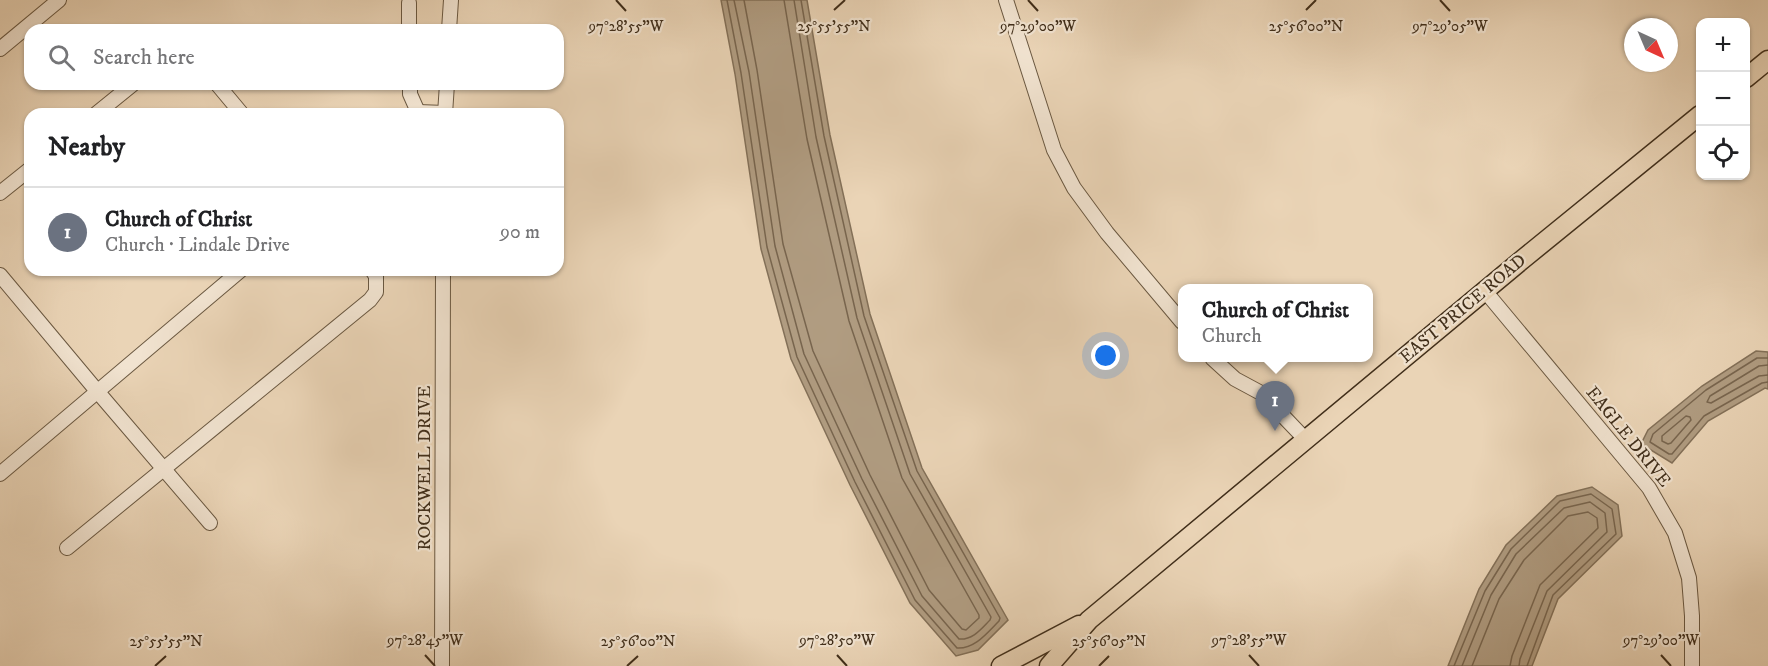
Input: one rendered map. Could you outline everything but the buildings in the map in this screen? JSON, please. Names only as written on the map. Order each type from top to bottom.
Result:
[{"type":"main road","points":[[1750,75],[1768,60]]},
{"type":"main road","name":"EAST PRICE ROAD","points":[[1049,666],[1089,620],[1696,119]]},
{"type":"main road","name":"EAST PRICE ROAD","points":[[1001,666],[1089,620]]},
{"type":"street","points":[[30,24],[59,0]]},
{"type":"street","points":[[449,24],[451,0]]},
{"type":"street","points":[[1006,0],[1054,150],[1074,188],[1107,233],[1178,317]]},
{"type":"street","points":[[409,3],[409,24]]},
{"type":"street","points":[[0,49],[24,29]]},
{"type":"street","points":[[103,108],[126,90]]},
{"type":"street","points":[[222,90],[237,108]]},
{"type":"street","points":[[410,90],[415,108]]},
{"type":"street","points":[[445,108],[447,90]]},
{"type":"street","points":[[0,193],[24,174]]},
{"type":"street","points":[[0,275],[210,523]]},
{"type":"street","points":[[0,474],[235,276]]},
{"type":"street","points":[[67,548],[370,300],[376,292],[376,276]]},
{"type":"street","name":"ROCKWELL DRIVE","points":[[442,666],[443,276]]},
{"type":"street","name":"EAGLE DRIVE","points":[[1485,291],[1649,488],[1675,533],[1689,578],[1692,666]]},
{"type":"street","points":[[1217,362],[1234,379],[1261,393],[1306,440]]},
{"type":"water","points":[[721,0],[807,0],[830,135],[870,314],[922,468],[1008,620],[978,650],[956,656],[910,603],[850,485],[791,359],[761,249],[735,74]]},
{"type":"water","points":[[1756,351],[1768,352],[1768,389],[1765,388],[1708,421],[1672,463],[1641,444],[1648,430],[1702,386]]},
{"type":"water","points":[[1592,487],[1618,505],[1622,536],[1558,599],[1532,666],[1448,666],[1479,589],[1506,545],[1557,496]]},
{"type":"place","name":"Church of Christ","points":[[1275,431]]}]
